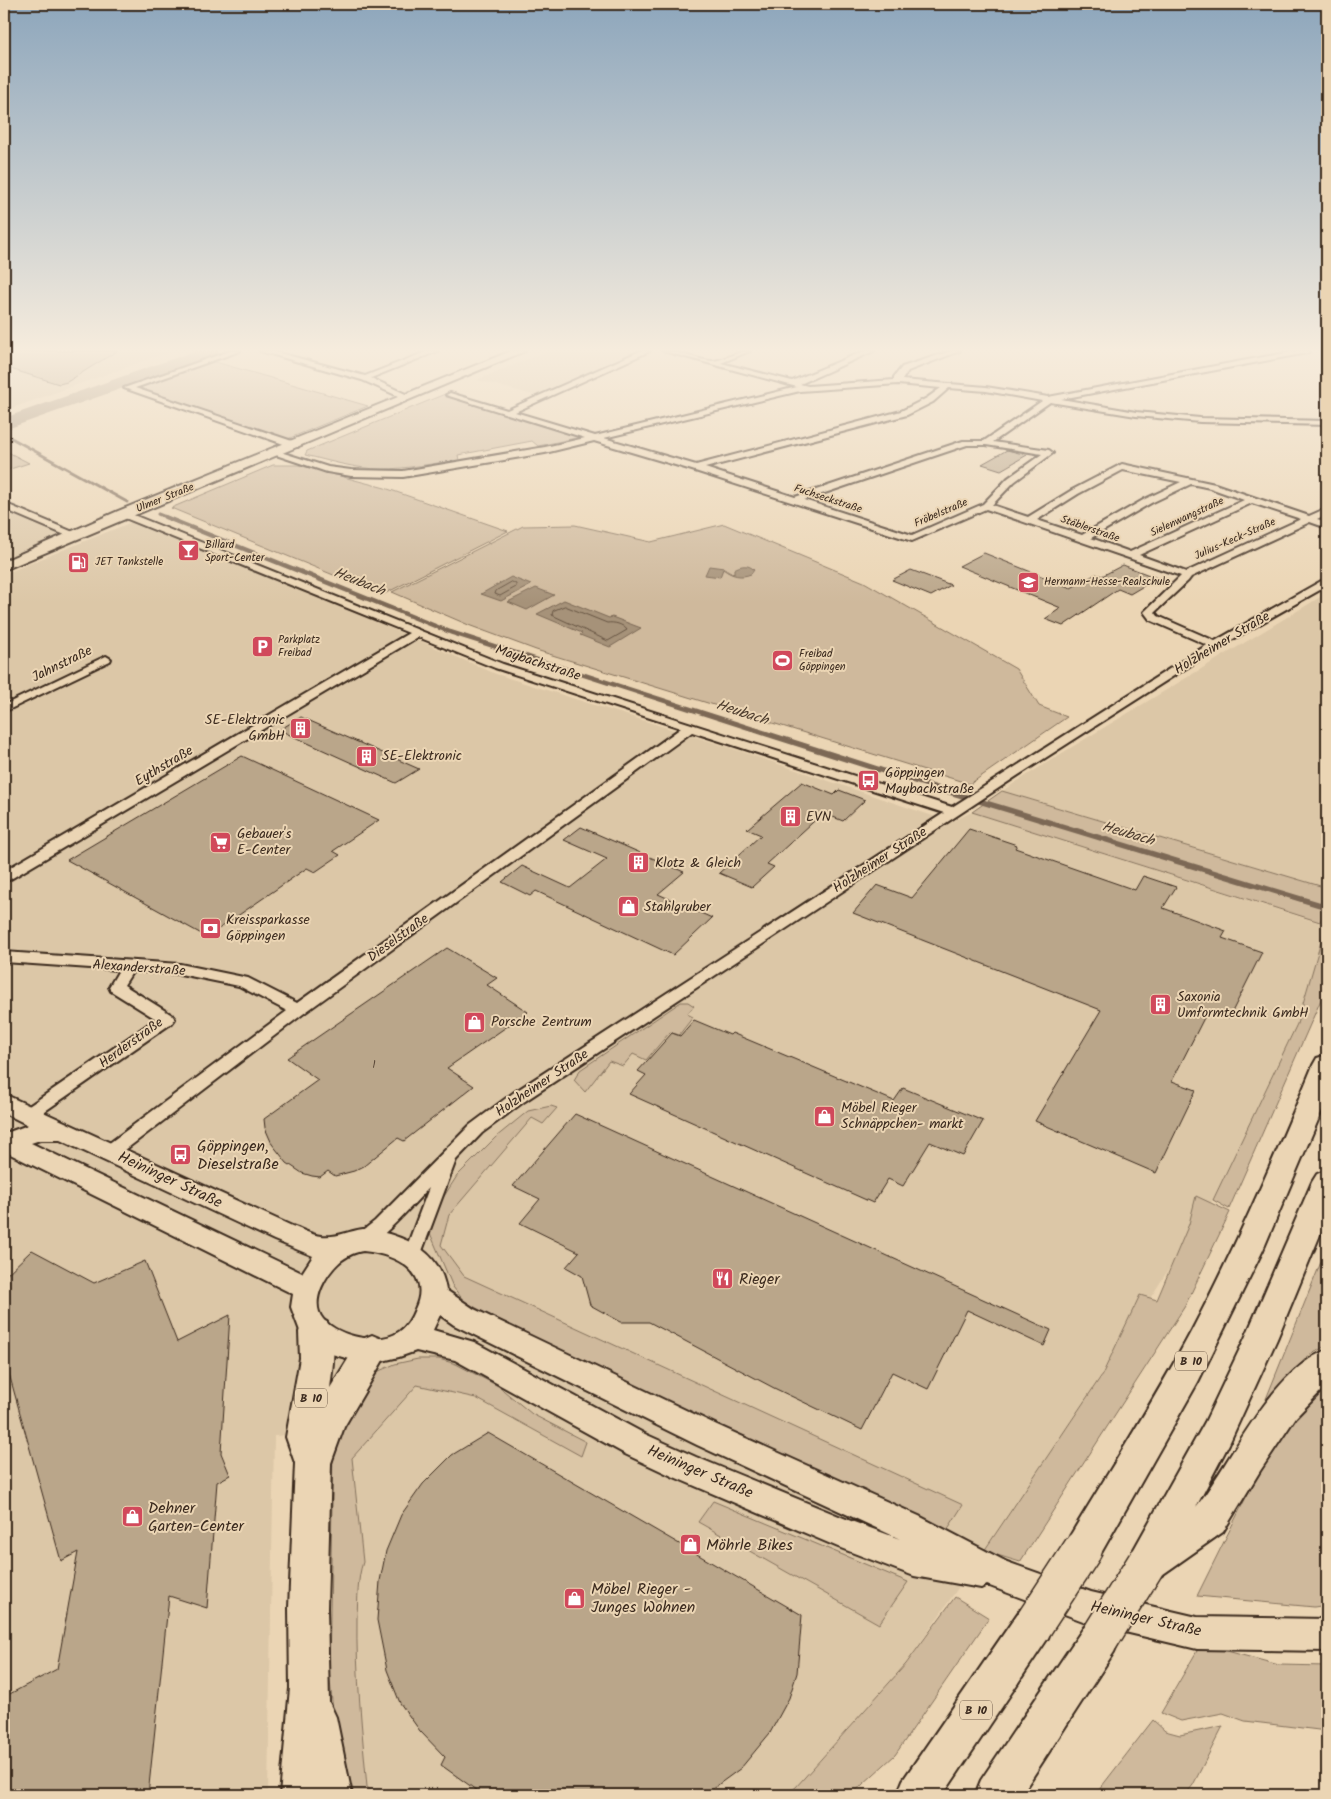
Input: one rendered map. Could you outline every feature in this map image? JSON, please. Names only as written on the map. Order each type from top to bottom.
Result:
[{"type":"highway","name":"B 10","points":[[918,1795],[1083,1549],[1166,1407],[1218,1312],[1285,1167],[1327,1065]]},
{"type":"highway","points":[[996,1795],[1100,1638],[1146,1564],[1221,1425],[1261,1338],[1327,1182]]},
{"type":"highway","name":"B 10","points":[[313,1463],[303,1437],[317,1358],[315,1332]]},
{"type":"highway","points":[[302,1795],[310,1688],[308,1608],[313,1463],[329,1420],[372,1350]]},
{"type":"highway","points":[[1146,1564],[1210,1519],[1247,1459],[1284,1406],[1314,1375],[1327,1365]]},
{"type":"highway","points":[[310,1688],[331,1795]]},
{"type":"main road","name":"Ulmer Straße","points":[[4,566],[124,514],[319,435]]},
{"type":"main road","name":"Heininger Straße","points":[[4,1103],[283,1233],[319,1247],[351,1243]]},
{"type":"main road","points":[[7,1142],[24,1134],[43,1129],[66,1132]]},
{"type":"main road","points":[[7,1142],[306,1288]]},
{"type":"main road","points":[[378,1241],[413,1254],[426,1269],[434,1296],[426,1317],[413,1338],[399,1344],[372,1350],[347,1349],[336,1345],[315,1332],[306,1313],[306,1288],[311,1277],[351,1243],[378,1241]]},
{"type":"main road","name":"Heininger Straße","points":[[434,1296],[464,1317],[706,1435],[908,1527],[1000,1575],[1092,1608],[1197,1633],[1327,1635]]},
{"type":"main road","name":"Heininger Straße","points":[[413,1338],[440,1343],[464,1351],[635,1444],[849,1536],[914,1560],[1000,1575]]},
{"type":"street","points":[[266,435],[295,445]]},
{"type":"street","name":"Fuchseckstraße","points":[[585,435],[695,468],[912,538]]},
{"type":"street","points":[[274,453],[327,469],[351,473],[403,474],[545,450],[614,435]]},
{"type":"street","points":[[695,468],[821,435]]},
{"type":"street","points":[[796,500],[966,443],[986,443],[998,435]]},
{"type":"street","name":"Fröbelstraße","points":[[912,538],[986,506],[1011,480],[1049,453],[986,443]]},
{"type":"street","points":[[1030,520],[1075,492],[1122,467],[1212,486],[1327,525]]},
{"type":"street","points":[[1083,538],[1148,500],[1190,481]]},
{"type":"street","name":"Sielenwangstraße","points":[[1131,554],[1252,499]]},
{"type":"street","points":[[4,506],[75,536]]},
{"type":"street","name":"Stäblerstraße","points":[[986,506],[1131,554],[1186,575]]},
{"type":"street","name":"Julius-Keck-Straße","points":[[1215,645],[1154,618],[1149,612],[1185,579],[1186,575],[1327,510]]},
{"type":"street","name":"Maybachstraße","points":[[124,514],[416,634],[499,666],[689,728],[958,809]]},
{"type":"street","name":"Holzheimer Straße","points":[[351,1243],[382,1226],[476,1129],[518,1097],[983,792],[1215,645],[1327,582]]},
{"type":"street","name":"Eythstraße","points":[[4,877],[416,634]]},
{"type":"street","name":"Jahnstraße","points":[[4,709],[106,658]]},
{"type":"street","name":"Dieselstraße","points":[[110,1152],[298,1010],[689,728]]},
{"type":"street","name":"Alexanderstraße","points":[[4,957],[128,967],[180,969],[243,982],[298,1010]]},
{"type":"street","name":"Herderstraße","points":[[28,1114],[168,1019],[116,987],[128,967]]},
{"type":"street","name":"Holzheimer Straße","points":[[413,1254],[449,1159]]},
{"type":"shaded area","points":[[270,435],[297,435],[285,440]]},
{"type":"shaded area","points":[[346,435],[585,436],[538,446],[532,441],[458,455],[459,460],[391,469],[372,469],[333,462],[305,455],[307,451]]},
{"type":"shaded area","points":[[4,450],[29,463],[4,471]]},
{"type":"shaded area","points":[[273,465],[298,465],[385,488],[508,531],[382,595],[171,508]]},
{"type":"shaded area","points":[[4,509],[66,535],[4,561]]},
{"type":"shaded area","points":[[132,522],[298,588],[496,674],[731,748],[951,822],[972,812],[1326,925],[1297,1024],[1213,1200],[1064,1433],[906,1664],[796,1787],[786,1795],[366,1795],[329,1669],[349,1431],[274,1436],[268,1795],[4,1795],[4,574]]},
{"type":"shaded area","name":"Freibad Göppingen","points":[[724,524],[864,582],[1016,669],[1039,706],[1067,717],[970,784],[536,650],[471,626],[392,592],[523,526],[575,525],[651,542]]},
{"type":"shaded area","points":[[1327,593],[1327,888],[1002,791],[1067,750]]},
{"type":"shaded area","points":[[1002,791],[1327,888],[1327,905],[1320,922],[972,812]]},
{"type":"shaded area","points":[[1327,921],[1327,986],[1229,1209],[1213,1200],[1297,1024]]},
{"type":"shaded area","points":[[681,1002],[688,1002],[694,1006],[687,1014],[693,1017],[679,1035],[670,1032],[646,1060],[633,1054],[623,1066],[609,1061],[585,1092],[574,1080],[580,1070]]},
{"type":"shaded area","points":[[551,1106],[557,1108],[543,1124],[532,1118],[449,1215],[441,1245],[464,1276],[963,1505],[944,1535],[507,1325],[464,1301],[453,1287],[430,1233],[439,1204],[457,1176],[496,1137],[528,1111]]},
{"type":"shaded area","points":[[1196,1196],[1230,1212],[1185,1306],[1020,1562],[984,1551],[1102,1375],[1140,1295],[1157,1300],[1189,1224]]},
{"type":"shaded area","points":[[1327,1247],[1327,1345],[1307,1357],[1266,1399]]},
{"type":"shaded area","points":[[418,1359],[439,1359],[456,1364],[498,1386],[532,1414],[586,1442],[581,1456],[476,1398],[417,1385],[352,1458],[363,1562],[359,1583],[357,1618],[357,1661],[360,1703],[367,1787],[377,1795],[347,1795],[336,1742],[329,1670],[333,1449],[360,1386],[379,1371],[395,1364]]},
{"type":"shaded area","points":[[1327,1383],[1327,1605],[1314,1607],[1197,1596],[1265,1459],[1316,1391]]},
{"type":"shaded area","points":[[713,1501],[908,1582],[879,1624],[698,1522]]},
{"type":"shaded area","points":[[955,1597],[989,1618],[895,1755],[851,1795],[786,1795],[796,1787],[906,1664]]},
{"type":"shaded area","points":[[1201,1644],[1279,1665],[1327,1666],[1327,1731],[1245,1721],[1223,1713],[1181,1721],[1161,1713]]},
{"type":"shaded area","points":[[1153,1720],[1165,1731],[1180,1735],[1223,1726],[1193,1785],[1185,1795],[1095,1795]]},
{"type":"water","points":[[709,566],[724,568],[734,574],[734,569],[742,566],[750,567],[754,570],[751,574],[740,576],[733,575],[723,569],[720,577],[705,575]]},
{"type":"water","points":[[511,577],[531,585],[501,601],[481,594]]},
{"type":"water","points":[[536,588],[554,595],[527,610],[508,602]]},
{"type":"water","points":[[564,600],[609,618],[612,617],[641,628],[610,647],[537,614]]},
{"type":"building","points":[[1007,450],[1027,455],[1001,470],[982,464]]},
{"type":"building","points":[[984,553],[1071,588],[1096,574],[1102,576],[1123,565],[1157,578],[1130,594],[1118,589],[1063,626],[1045,619],[1061,608],[959,566]]},
{"type":"building","points":[[911,570],[951,585],[931,596],[892,580]]},
{"type":"building","name":"SE-Elektronic","points":[[301,717],[419,769],[396,783],[279,730]]},
{"type":"building","name":"Gebauer's E-Center","points":[[242,756],[379,820],[333,851],[340,855],[315,872],[307,868],[207,937],[67,860]]},
{"type":"building","name":"EVN","points":[[802,782],[834,795],[839,790],[865,800],[843,821],[823,813],[767,864],[774,867],[752,887],[719,873],[761,835],[747,829]]},
{"type":"building","name":"Stahlgruber","points":[[581,827],[684,872],[658,894],[712,918],[673,955],[536,891],[530,896],[502,882],[522,866],[570,888],[607,859],[564,840]]},
{"type":"building","name":"Saxonia Umformtechnik GmbH","points":[[969,829],[1017,845],[1015,848],[1135,890],[1143,876],[1176,887],[1163,908],[1226,931],[1222,938],[1262,952],[1229,1018],[1208,1010],[1172,1081],[1196,1090],[1156,1173],[1035,1121],[1101,1010],[853,913],[877,885],[912,898]]},
{"type":"building","points":[[447,948],[497,978],[487,985],[528,1012],[447,1068],[474,1086],[404,1141],[398,1138],[364,1166],[354,1171],[335,1176],[328,1171],[320,1177],[302,1173],[287,1163],[272,1144],[265,1128],[264,1119],[318,1080],[287,1058]]},
{"type":"building","name":"Möbel Rieger Schnäppchen- markt","points":[[694,1020],[730,1035],[732,1033],[894,1101],[903,1088],[983,1121],[963,1156],[930,1142],[903,1186],[888,1179],[873,1203],[629,1094],[646,1075],[638,1071],[672,1033],[680,1036]]},
{"type":"building","points":[[575,1114],[1051,1330],[1044,1346],[967,1310],[928,1389],[892,1372],[862,1430],[774,1388],[649,1322],[621,1322],[590,1305],[582,1276],[566,1267],[579,1252],[520,1223],[540,1199],[513,1186]]},
{"type":"building","name":"Dehner Garten-Center","points":[[32,1250],[94,1283],[145,1261],[177,1342],[230,1315],[221,1453],[230,1475],[217,1482],[207,1608],[169,1596],[148,1795],[4,1795],[4,1697],[57,1669],[78,1552],[61,1561],[8,1370],[4,1368],[4,1277]]},
{"type":"building","name":"Möbel Rieger - Junges Wohnen","points":[[488,1433],[802,1615],[797,1673],[789,1698],[770,1733],[741,1768],[704,1795],[483,1795],[441,1765],[445,1757],[420,1731],[400,1703],[387,1670],[377,1620],[380,1581],[386,1551],[401,1515],[423,1484],[452,1455]]},
{"type":"waterway","name":"Heubach","points":[[6,435],[127,502]]},
{"type":"waterway","name":"Heubach","points":[[158,514],[168,518]]},
{"type":"waterway","name":"Heubach","points":[[165,517],[450,632],[759,731]]},
{"type":"waterway","name":"Heubach","points":[[755,730],[946,791],[1327,907]]},
{"type":"place","name":"Billard Sport-Center","points":[[189,551]]},
{"type":"place","name":"JET Tankstelle","points":[[79,562]]},
{"type":"place","name":"Hermann-Hesse-Realschule","points":[[1028,582]]},
{"type":"place","name":"Parkplatz Freibad","points":[[262,646]]},
{"type":"place","name":"Freibad Göppingen","points":[[783,660]]},
{"type":"place","name":"SE-Elektronic GmbH","points":[[301,728]]},
{"type":"place","name":"SE-Elektronic","points":[[366,756]]},
{"type":"place","name":"Göppingen Maybachstraße","points":[[869,781]]},
{"type":"place","name":"EVN","points":[[790,817]]},
{"type":"place","name":"Gebauer's E-Center","points":[[221,842]]},
{"type":"place","name":"Klotz & Gleich","points":[[639,863]]},
{"type":"place","name":"Stahlgruber","points":[[628,907]]},
{"type":"place","name":"Kreissparkasse Göppingen","points":[[210,928]]},
{"type":"place","name":"Saxonia Umformtechnik GmbH","points":[[1161,1005]]},
{"type":"place","name":"Porsche Zentrum","points":[[475,1022]]},
{"type":"place","name":"Möbel Rieger Schnäppchen- markt","points":[[825,1116]]},
{"type":"place","name":"Göppingen, Dieselstraße","points":[[181,1155]]},
{"type":"place","name":"Rieger","points":[[723,1279]]},
{"type":"place","name":"Dehner Garten-Center","points":[[132,1517]]},
{"type":"place","name":"Möhrle Bikes","points":[[690,1545]]},
{"type":"place","name":"Möbel Rieger - Junges Wohnen","points":[[575,1598]]}]
